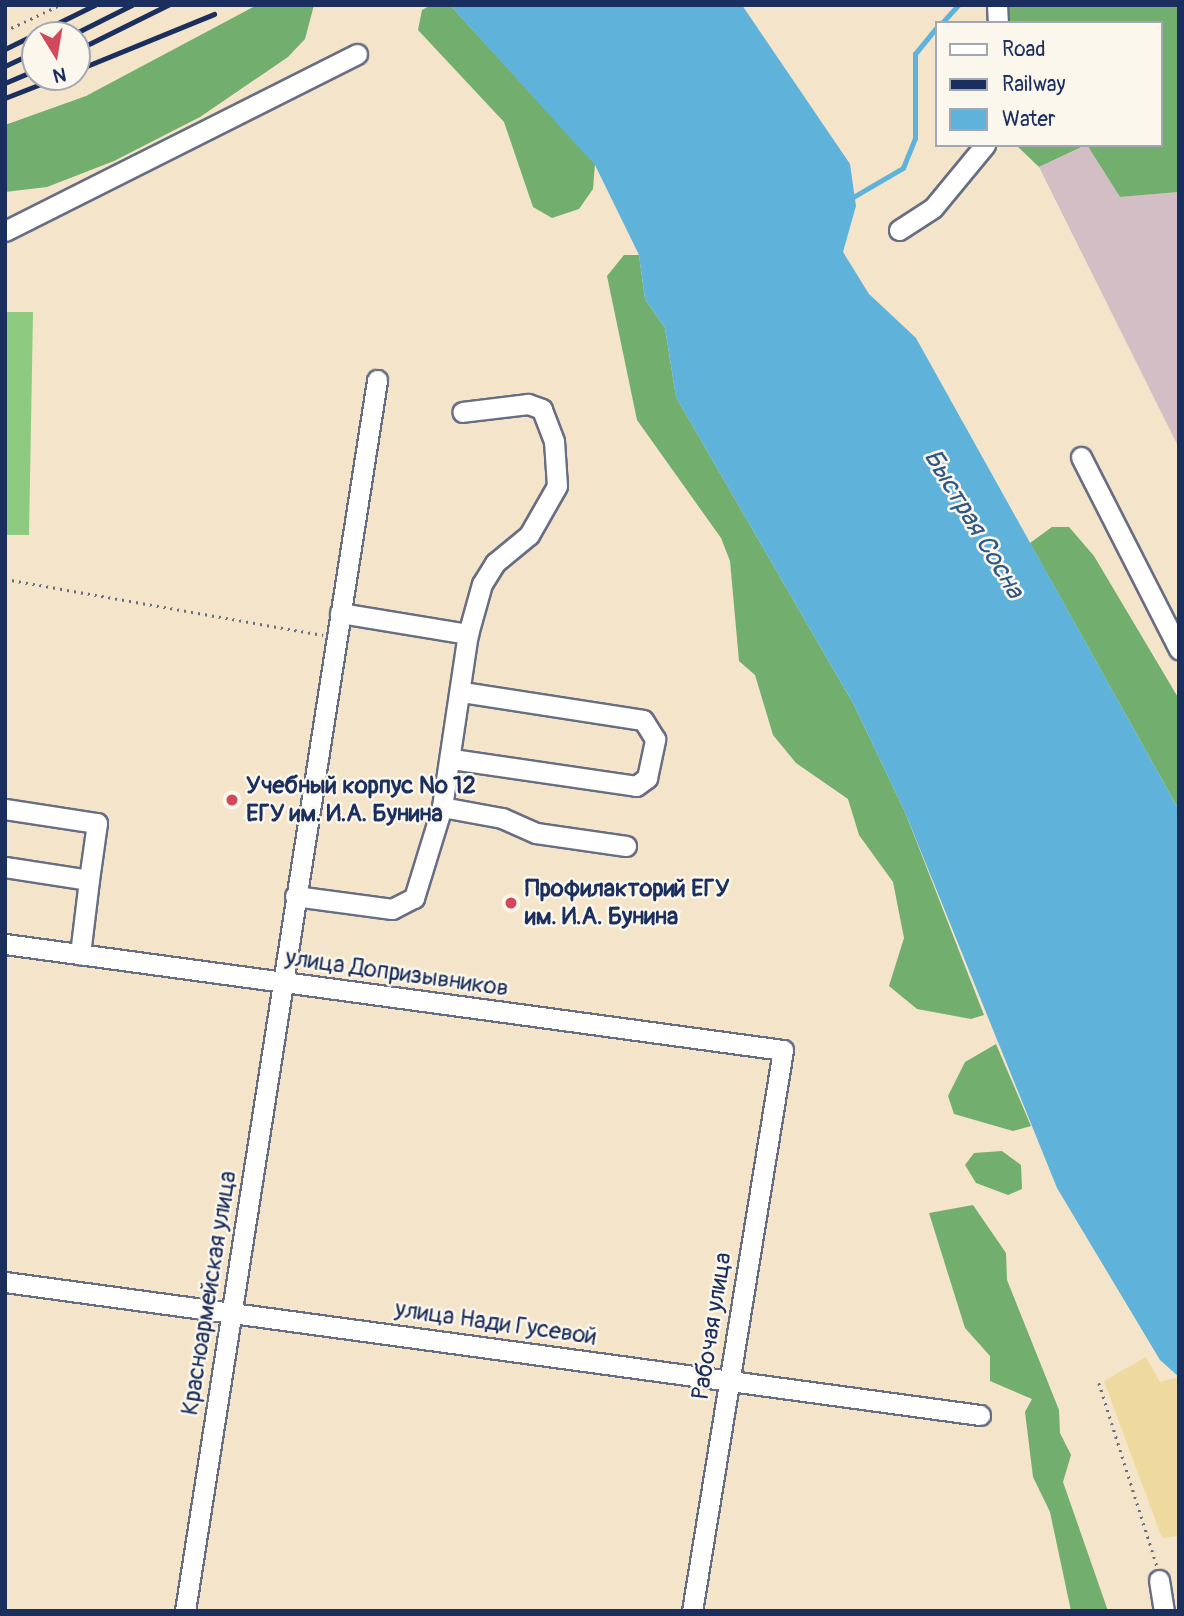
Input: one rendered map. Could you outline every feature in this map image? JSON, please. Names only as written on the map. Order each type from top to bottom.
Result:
[{"type":"street","points":[[5,231],[357,54]]},
{"type":"street","points":[[899,230],[933,208],[983,147]]},
{"type":"street","name":"Красноармейская улица","points":[[185,1611],[377,380]]},
{"type":"street","points":[[295,896],[383,909],[408,904],[442,807],[452,758],[468,634],[487,574],[529,535],[552,498],[558,469],[542,409],[528,404],[462,412]]},
{"type":"street","points":[[1081,457],[1179,649]]},
{"type":"street","points":[[340,613],[468,634]]},
{"type":"street","points":[[452,758],[636,786],[647,778],[655,738],[643,720],[461,692]]},
{"type":"street","points":[[442,807],[502,818],[536,833],[626,846]]},
{"type":"street","points":[[5,809],[97,824],[80,954]]},
{"type":"street","points":[[5,867],[89,880]]},
{"type":"street","name":"улица Допризывников","points":[[5,944],[783,1050]]},
{"type":"street","name":"Рабочая улица","points":[[692,1611],[783,1050]]},
{"type":"street","name":"улица Нади Гусевой","points":[[5,1282],[980,1415]]},
{"type":"street","points":[[1159,1580],[1164,1611]]},
{"type":"path","points":[[5,31],[60,5]]},
{"type":"path","points":[[5,579],[336,637]]},
{"type":"path","points":[[1099,1383],[1152,1538],[1159,1580]]},
{"type":"shaded area","points":[[1083,147],[1088,147],[1120,197],[1179,192],[1179,448],[1039,167]]},
{"type":"green space","points":[[257,5],[314,5],[305,39],[288,57],[200,117],[114,161],[47,187],[5,192],[5,125],[86,96]]},
{"type":"green space","points":[[431,5],[450,5],[595,164],[593,189],[579,209],[552,218],[533,207],[504,122],[418,30],[422,10]]},
{"type":"green space","points":[[1001,5],[1179,5],[1179,192],[1120,197],[1088,147],[1163,147],[1163,21],[1002,21]]},
{"type":"green space","points":[[1018,147],[1082,147],[1039,167]]},
{"type":"green space","points":[[624,255],[639,255],[645,299],[665,328],[676,397],[854,705],[905,812],[984,1015],[971,1019],[917,1009],[889,986],[904,938],[893,882],[859,835],[848,799],[796,763],[773,735],[755,675],[739,661],[730,561],[721,538],[637,420],[607,276]]},
{"type":"green space","points":[[5,312],[33,312],[29,535],[5,535]]},
{"type":"green space","points":[[1052,527],[1069,527],[1094,556],[1179,699],[1179,810],[1030,543]]},
{"type":"green space","points":[[996,1044],[1031,1126],[1013,1131],[954,1114],[948,1096],[965,1062]]},
{"type":"green space","points":[[1002,1151],[1021,1165],[1022,1189],[1008,1195],[976,1183],[965,1165],[974,1153]]},
{"type":"green space","points":[[973,1205],[1006,1253],[1007,1280],[1059,1410],[1060,1433],[1071,1455],[1063,1482],[1108,1611],[1071,1611],[1050,1512],[1033,1477],[1025,1412],[1032,1399],[990,1381],[990,1356],[965,1328],[929,1213]]},
{"type":"sand","points":[[1146,1357],[1160,1382],[1179,1377],[1179,1536],[1162,1538],[1104,1381]]},
{"type":"water","name":"Быстрая Сосна","points":[[450,5],[742,5],[850,164],[856,206],[843,252],[869,294],[916,338],[1179,810],[1179,1377],[1160,1360],[1057,1188],[905,812],[854,705],[676,397],[665,328],[645,299],[639,255],[595,165]]},
{"type":"waterway","points":[[944,21],[958,5]]},
{"type":"waterway","points":[[850,199],[903,168],[915,139],[915,54],[936,28]]},
{"type":"railway","points":[[5,49],[95,5]]},
{"type":"railway","points":[[91,26],[132,5]]},
{"type":"railway","points":[[91,43],[168,5]]},
{"type":"railway","points":[[91,64],[214,14]]},
{"type":"railway","points":[[5,66],[21,59]]},
{"type":"railway","points":[[5,83],[21,76]]},
{"type":"railway","points":[[5,98],[23,91]]},
{"type":"place","name":"Учебный корпус № 12 ЕГУ им. И.А. Бунина","points":[[232,800]]},
{"type":"place","name":"Профилакторий ЕГУ им. И.А. Бунина","points":[[511,903]]}]
